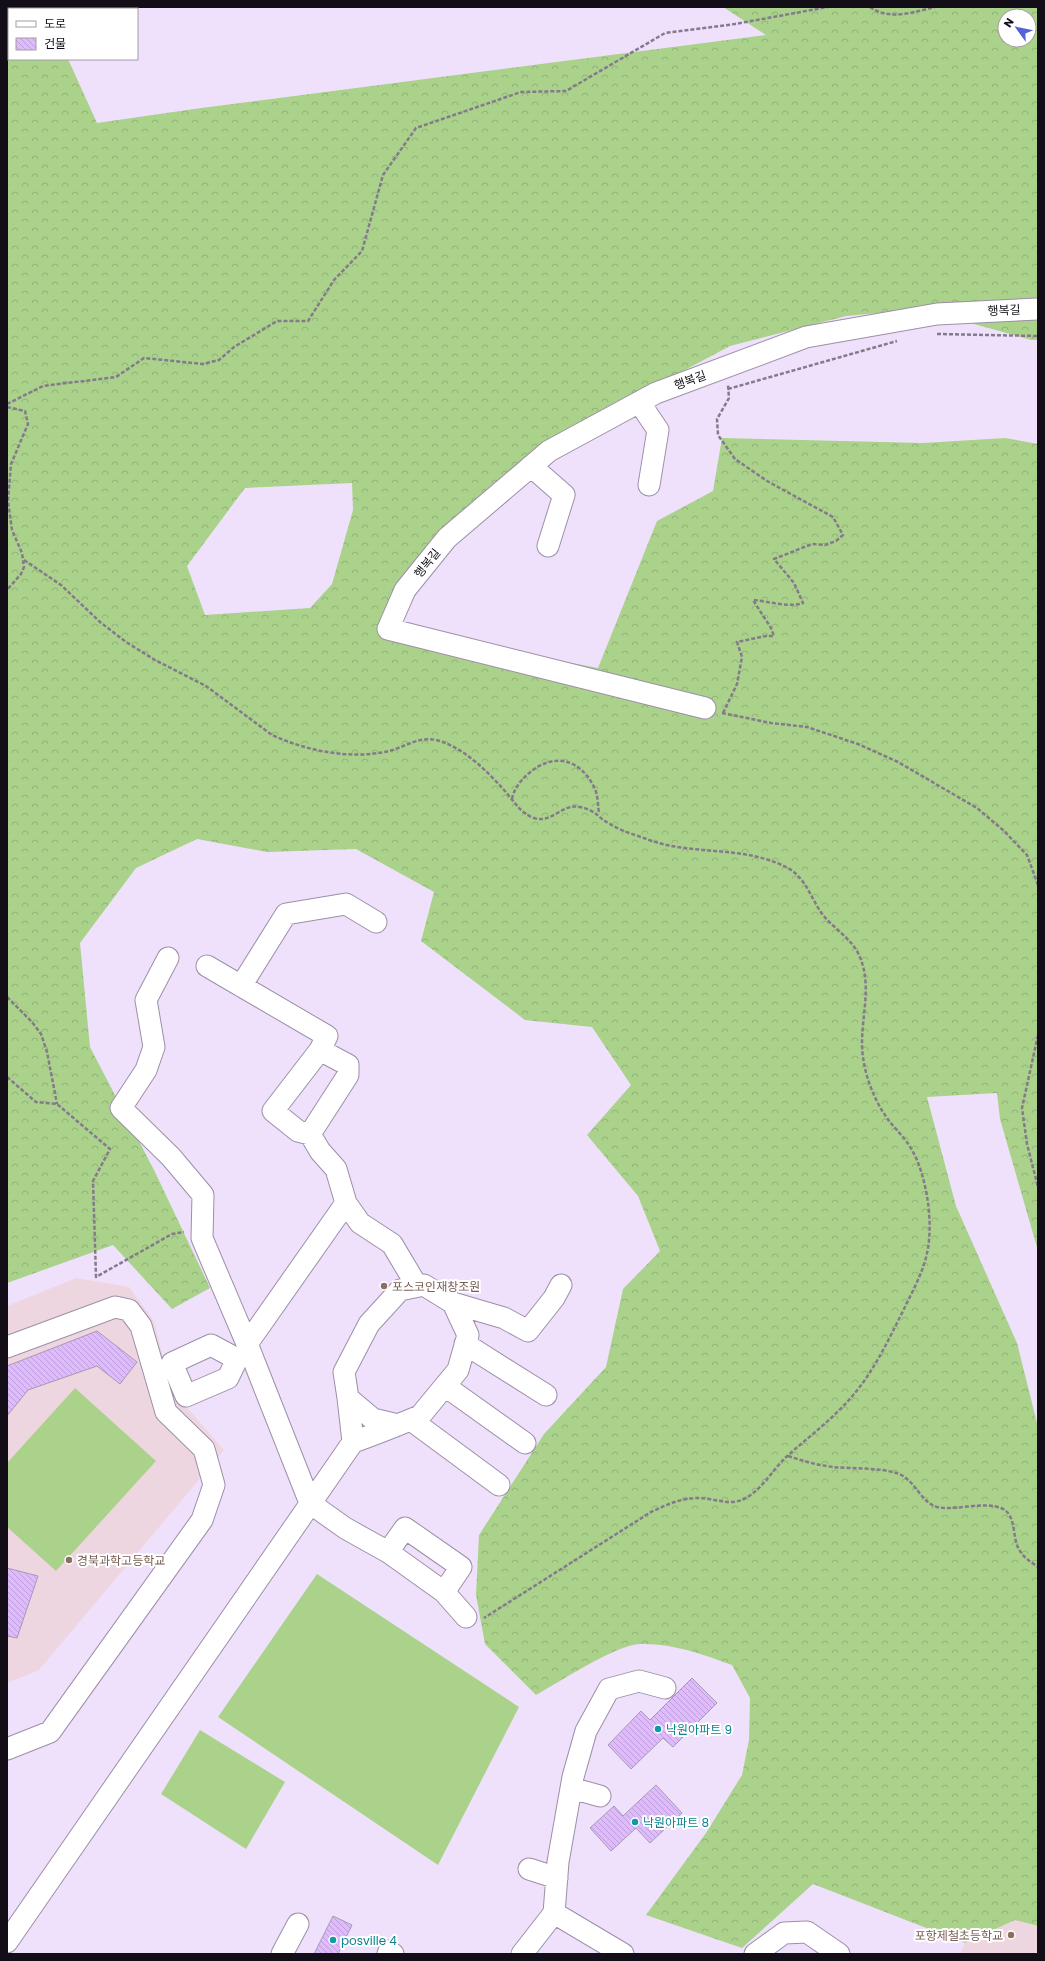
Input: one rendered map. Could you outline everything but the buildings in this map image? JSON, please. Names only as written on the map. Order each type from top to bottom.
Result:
[{"type":"street","name":"행복길","points":[[705,708],[388,630],[405,590],[447,538],[549,451],[656,392],[806,338],[937,314],[1038,309]]},
{"type":"street","points":[[639,402],[658,430],[649,485]]},
{"type":"street","points":[[531,466],[564,495],[548,546]]},
{"type":"street","points":[[241,986],[286,914],[346,904],[376,922]]},
{"type":"street","points":[[168,958],[146,1000],[154,1047],[146,1070],[121,1108],[171,1157],[203,1195],[202,1238],[245,1351],[310,1504],[345,1528],[388,1552],[444,1592],[466,1617]]},
{"type":"street","points":[[207,966],[327,1036],[320,1050],[273,1111],[298,1131],[310,1134],[320,1151],[336,1169],[346,1203],[360,1223],[392,1244],[417,1286]]},
{"type":"street","points":[[310,1134],[348,1076],[348,1065],[320,1050]]},
{"type":"street","points":[[245,1351],[346,1203]]},
{"type":"street","points":[[353,1442],[344,1372],[369,1324],[400,1290],[424,1285],[453,1303],[504,1318],[528,1331],[554,1298],[561,1285]]},
{"type":"street","points":[[7,1942],[353,1442],[420,1416],[458,1370],[468,1335],[453,1303]]},
{"type":"street","points":[[7,1347],[115,1307],[128,1310],[141,1326],[166,1412],[204,1449],[214,1485],[202,1520],[50,1732],[7,1749]]},
{"type":"street","points":[[466,1344],[546,1395]]},
{"type":"street","points":[[445,1386],[525,1444]]},
{"type":"street","points":[[348,1398],[373,1418],[405,1422],[499,1485]]},
{"type":"street","points":[[388,1552],[405,1528],[461,1567],[444,1592]]},
{"type":"street","points":[[522,1954],[554,1913],[557,1878],[571,1788],[586,1731],[609,1689],[639,1680],[665,1688]]},
{"type":"street","points":[[571,1788],[600,1796]]},
{"type":"street","points":[[529,1869],[557,1878]]},
{"type":"street","points":[[554,1913],[623,1954]]},
{"type":"street","points":[[282,1954],[298,1924]]},
{"type":"street","points":[[755,1954],[784,1933],[807,1932],[839,1954]]},
{"type":"street","points":[[388,1954],[389,1951],[393,1954]]},
{"type":"path","points":[[7,406],[43,386],[116,377],[144,358],[203,364],[219,360],[234,347],[277,321],[308,321],[334,280],[362,251],[383,175],[416,128],[520,92],[566,91],[665,33],[734,24],[828,7]]},
{"type":"path","points":[[870,7],[878,13],[900,15],[935,7]]},
{"type":"path","points":[[930,334],[1038,336]]},
{"type":"path","points":[[728,390],[900,340]]},
{"type":"path","points":[[726,367],[729,398],[717,419],[718,435],[735,459],[772,485],[833,517],[843,535],[836,541],[825,545],[812,544],[774,559],[794,584],[803,603],[794,606],[753,600],[771,628],[774,636],[766,636],[737,642],[742,657],[737,684],[723,713],[771,723],[807,727],[858,744],[898,762],[977,808],[1027,855],[1038,885]]},
{"type":"path","points":[[7,406],[25,411],[28,424],[10,464],[8,490],[11,524],[24,560],[21,574],[7,590]]},
{"type":"path","points":[[24,560],[61,585],[100,622],[126,642],[155,660],[206,686],[272,735],[317,750],[357,754],[386,752],[418,740],[433,739],[453,746],[491,776],[517,807],[525,814],[543,820],[574,806],[583,807],[599,814],[610,824],[651,841],[690,850],[745,853],[769,860],[788,868],[803,881],[824,917],[850,942],[856,950],[862,963],[866,988],[866,1004],[861,1039],[864,1063],[872,1090],[883,1111],[912,1149],[922,1175],[929,1214],[927,1253],[920,1277],[887,1343],[866,1379],[845,1405],[788,1456],[762,1485],[745,1499],[735,1503],[701,1498],[690,1498],[666,1505],[636,1520],[473,1626],[466,1617]]},
{"type":"path","points":[[512,800],[519,783],[532,770],[549,762],[566,760],[581,770],[596,791],[599,814]]},
{"type":"path","points":[[7,997],[41,1034],[47,1052],[57,1104]]},
{"type":"path","points":[[1038,1035],[1022,1108],[1027,1144],[1038,1187]]},
{"type":"path","points":[[7,1077],[36,1102],[57,1104],[110,1149],[93,1181],[96,1277],[172,1234],[203,1230]]},
{"type":"path","points":[[788,1456],[814,1464],[897,1474],[912,1483],[930,1504],[939,1507],[991,1506],[1001,1508],[1007,1512],[1012,1522],[1019,1550],[1026,1559],[1038,1567]]},
{"type":"shaded area","name":"경북과학고등학교","points":[[76,1278],[129,1287],[154,1321],[171,1389],[224,1450],[39,1670],[7,1683],[7,1306]]},
{"type":"shaded area","name":"포항제철초등학교","points":[[1015,1920],[1038,1926],[1038,1954],[960,1954],[965,1943]]},
{"type":"green space","points":[[7,7],[46,8],[8,8],[8,60],[68,60],[97,123],[201,108],[766,35],[723,7],[1038,7],[1038,340],[1031,340],[920,309],[846,316],[730,346],[606,412],[446,530],[399,630],[598,668],[657,521],[713,491],[722,438],[923,443],[1005,438],[1038,444],[1038,1251],[1000,1119],[997,1093],[927,1097],[956,1206],[1017,1343],[1038,1427],[1038,1926],[1015,1920],[965,1943],[813,1884],[742,1948],[646,1915],[706,1833],[742,1775],[749,1740],[750,1698],[732,1665],[698,1653],[675,1647],[652,1644],[640,1644],[617,1650],[536,1695],[485,1644],[476,1595],[479,1535],[544,1434],[606,1367],[623,1289],[660,1251],[638,1196],[587,1135],[631,1085],[592,1027],[525,1020],[421,941],[434,892],[356,849],[267,852],[197,839],[136,868],[80,943],[90,1047],[155,1172],[210,1288],[172,1309],[113,1245],[7,1283]],"holes":[[[352,483],[353,510],[332,584],[310,608],[205,615],[187,566],[245,488]]]},
{"type":"green space","points":[[75,1388],[156,1461],[56,1571],[7,1527],[7,1463]]},
{"type":"green space","points":[[317,1574],[519,1707],[438,1865],[218,1717]]},
{"type":"green space","points":[[200,1730],[285,1782],[246,1849],[161,1794]]},
{"type":"place","name":"포스코인재창조원","points":[[384,1286]]},
{"type":"place","name":"경북과학고등학교","points":[[69,1560]]},
{"type":"place","name":"낙원아파트 9","points":[[658,1729]]},
{"type":"place","name":"낙원아파트 8","points":[[635,1822]]},
{"type":"place","name":"포항제철초등학교","points":[[1011,1935]]},
{"type":"place","name":"posville 4","points":[[333,1940]]}]
